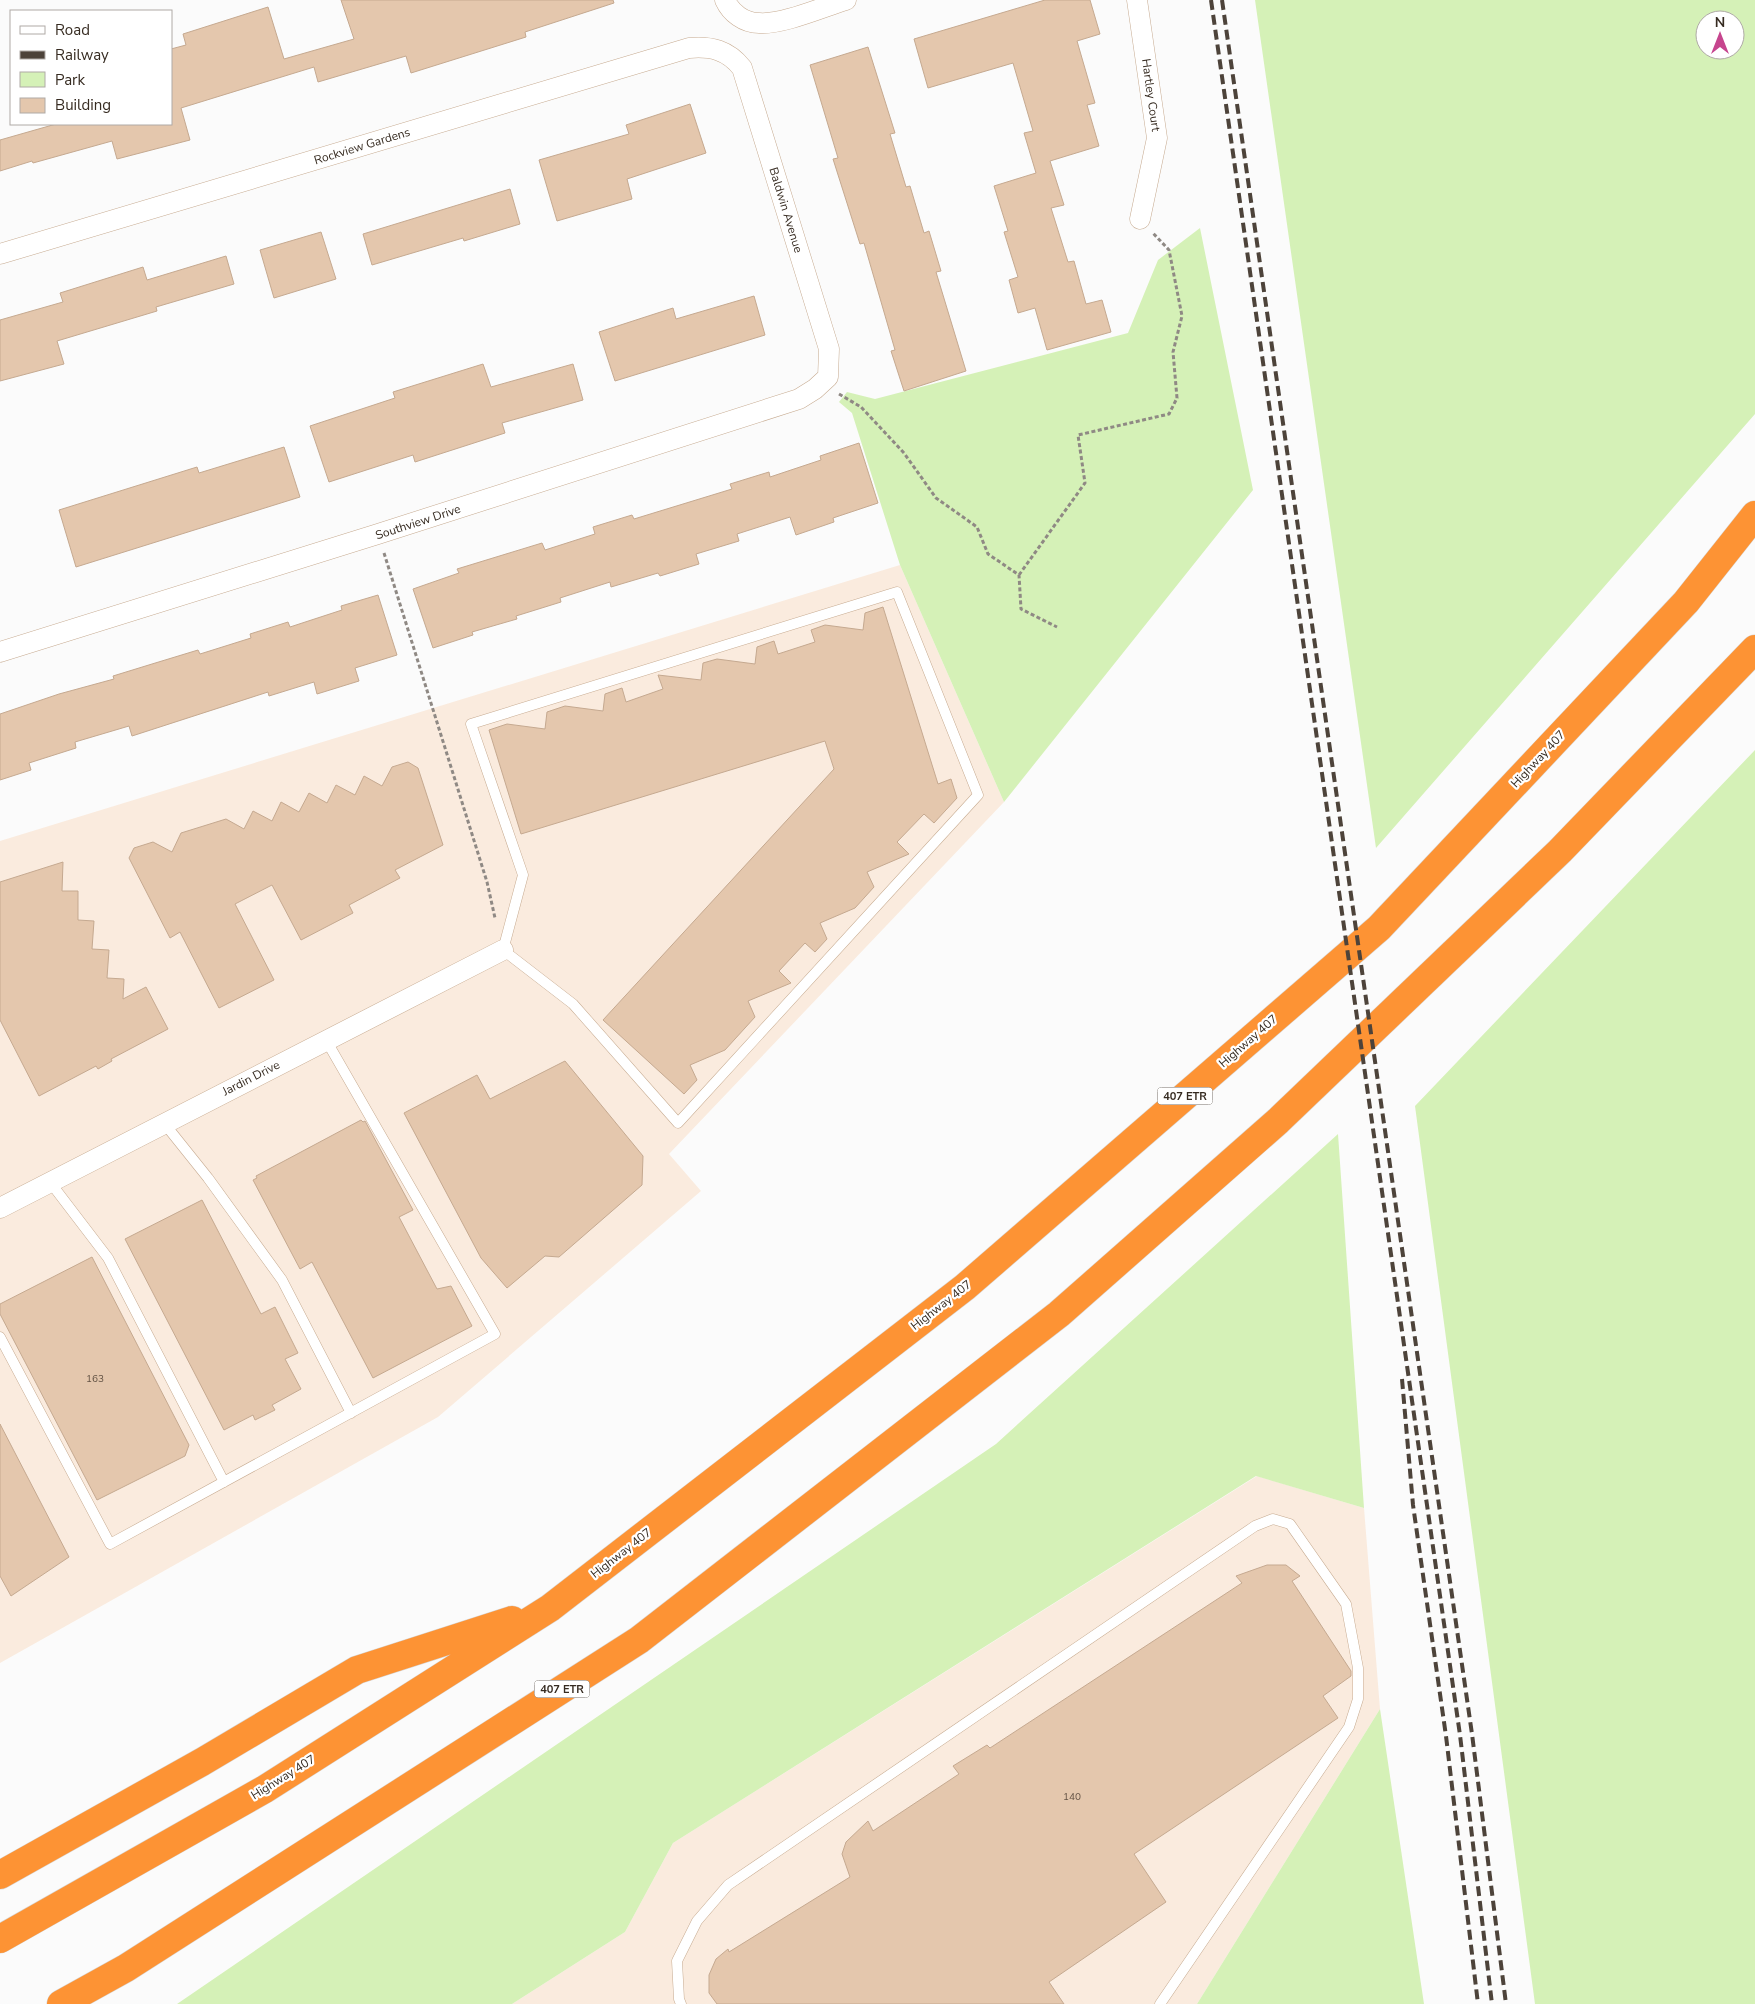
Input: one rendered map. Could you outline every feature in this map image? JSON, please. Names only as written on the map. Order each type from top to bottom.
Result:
[{"type":"highway","name":"Highway 407","points":[[0,1939],[265,1789],[550,1608],[965,1287],[1379,928],[1686,602],[1755,515]]},
{"type":"highway","name":"407 ETR","points":[[61,2004],[126,1968],[639,1640],[1059,1314],[1278,1121],[1560,851],[1755,650]]},
{"type":"highway","points":[[0,1875],[202,1762],[357,1670],[550,1608]]},
{"type":"highway","points":[[94,2004],[126,1968]]},
{"type":"street","points":[[725,0],[728,8],[743,20],[758,23],[777,21],[846,0]]},
{"type":"street","name":"Hartley Court","points":[[1137,0],[1157,138],[1140,219]]},
{"type":"street","name":"Rockview Gardens","points":[[0,254],[689,48],[704,47],[724,52]]},
{"type":"street","name":"Baldwin Avenue","points":[[724,52],[734,58],[742,68],[829,349],[825,380]]},
{"type":"street","name":"Southview Drive","points":[[0,652],[799,400],[825,380]]},
{"type":"street","name":"Jardin Drive","points":[[0,1208],[503,950]]},
{"type":"lane","points":[[897,592],[978,795],[678,1123],[573,1004],[503,950],[524,875],[471,724],[897,592]]},
{"type":"lane","points":[[0,1337],[110,1544],[495,1334],[326,1040]]},
{"type":"lane","points":[[164,1123],[208,1178],[282,1280],[351,1413]]},
{"type":"lane","points":[[50,1182],[108,1258],[224,1482]]},
{"type":"lane","points":[[681,2004],[679,1999],[677,1961],[697,1921],[728,1885],[1255,1526],[1273,1519],[1290,1524],[1346,1604],[1358,1668],[1358,1699],[1349,1728],[1160,2004]]},
{"type":"path","points":[[1057,627],[1021,609],[1020,575],[1085,482],[1078,436],[1169,414],[1177,398],[1173,352],[1182,316],[1169,250],[1140,219]]},
{"type":"path","points":[[825,380],[860,407],[904,453],[936,498],[977,527],[988,554],[1020,575]]},
{"type":"path","points":[[378,534],[487,882],[503,950]]},
{"type":"shaded area","points":[[900,565],[1004,802],[669,1154],[701,1191],[438,1417],[0,1663],[0,841]]},
{"type":"shaded area","points":[[1257,1476],[1364,1508],[1380,1709],[1197,2004],[512,2004],[625,1932],[673,1843]]},
{"type":"green space","points":[[1255,0],[1755,0],[1755,414],[1376,848]]},
{"type":"green space","points":[[1200,228],[1253,490],[1004,802],[900,565],[852,413],[839,402],[847,392],[875,399],[1128,333],[1158,260]]},
{"type":"green space","points":[[1755,750],[1755,2004],[1535,2004],[1415,1106]]},
{"type":"green space","points":[[1338,1134],[1364,1508],[1256,1476],[673,1843],[625,1932],[512,2004],[177,2004],[996,1444]]},
{"type":"green space","points":[[1380,1709],[1424,2004],[1197,2004]]},
{"type":"building","points":[[341,0],[613,0],[614,3],[525,32],[526,37],[411,73],[406,56],[318,82],[314,67],[181,108],[190,140],[117,159],[112,141],[0,171],[0,140],[52,125],[172,125],[172,49],[186,45],[183,34],[268,7],[284,59],[354,39]]},
{"type":"building","points":[[1045,0],[1090,0],[1100,34],[1077,41],[1095,103],[1087,105],[1099,146],[1050,161],[1064,205],[1051,208],[1068,262],[1074,261],[1086,304],[1102,300],[1111,332],[1047,350],[1035,308],[1018,313],[1009,280],[1018,277],[1004,232],[1008,231],[994,186],[1036,173],[1024,133],[1033,131],[1013,63],[928,88],[914,39]]},
{"type":"building","points":[[868,47],[895,133],[890,134],[906,187],[910,186],[924,233],[929,231],[941,271],[936,272],[966,371],[904,391],[891,351],[895,350],[864,243],[860,244],[833,159],[838,158],[810,65]]},
{"type":"building","points":[[690,104],[706,153],[627,179],[632,199],[557,221],[539,160],[629,134],[626,125]]},
{"type":"building","points":[[510,189],[520,224],[464,241],[463,238],[372,265],[363,234]]},
{"type":"building","points":[[321,232],[336,279],[274,298],[260,250]]},
{"type":"building","points":[[226,256],[234,284],[156,307],[157,311],[57,341],[64,364],[0,381],[0,320],[63,302],[60,293],[143,267],[147,280]]},
{"type":"building","points":[[754,296],[765,335],[615,381],[599,332],[673,308],[676,319]]},
{"type":"building","points":[[483,364],[491,387],[573,364],[583,400],[502,423],[505,433],[415,462],[413,455],[329,482],[310,426],[395,398],[393,392]]},
{"type":"building","points":[[859,443],[878,503],[833,518],[834,522],[796,535],[790,517],[737,534],[739,541],[696,554],[699,564],[660,576],[658,573],[611,587],[610,582],[560,598],[561,602],[516,616],[517,619],[472,632],[473,635],[433,648],[413,589],[459,573],[457,569],[542,543],[545,550],[595,534],[593,527],[632,515],[634,519],[732,489],[730,484],[769,472],[770,477],[821,460],[820,456]]},
{"type":"building","points":[[284,447],[300,497],[76,567],[59,510],[197,467],[199,473]]},
{"type":"building","points":[[378,595],[397,655],[355,668],[359,681],[317,694],[314,682],[269,696],[268,692],[132,736],[129,726],[75,742],[76,748],[29,763],[31,770],[0,780],[0,714],[59,694],[114,679],[113,676],[198,650],[200,654],[251,638],[250,634],[288,622],[290,627],[342,610],[341,606]]},
{"type":"building","points":[[883,607],[938,784],[951,779],[957,798],[934,823],[924,814],[897,842],[909,854],[867,872],[874,887],[855,908],[820,923],[827,939],[815,952],[805,943],[779,971],[791,983],[748,1001],[755,1017],[725,1050],[690,1065],[697,1080],[684,1094],[603,1020],[834,769],[825,741],[521,834],[489,730],[507,724],[545,729],[547,712],[565,706],[603,711],[605,694],[622,688],[626,702],[663,689],[658,675],[701,680],[703,663],[717,659],[755,664],[757,647],[774,641],[778,654],[815,642],[811,630],[825,625],[863,630],[865,613]]},
{"type":"building","points":[[408,762],[418,768],[443,845],[395,870],[400,878],[349,905],[353,913],[301,940],[272,885],[235,904],[274,980],[219,1008],[180,932],[170,938],[129,858],[134,848],[153,842],[172,852],[181,833],[226,819],[244,829],[253,811],[272,821],[281,802],[299,812],[309,793],[327,803],[336,785],[355,795],[364,776],[382,786],[392,767]]},
{"type":"building","points":[[63,862],[62,891],[78,891],[78,920],[94,921],[92,949],[109,950],[107,978],[124,979],[123,999],[146,987],[168,1029],[111,1059],[112,1061],[98,1069],[96,1066],[39,1096],[0,1020],[0,882]]},
{"type":"building","points":[[565,1061],[643,1156],[642,1185],[559,1257],[545,1256],[507,1288],[481,1258],[404,1113],[477,1075],[490,1099]]},
{"type":"building","points":[[361,1120],[365,1121],[413,1210],[399,1217],[437,1289],[451,1286],[472,1326],[373,1378],[312,1262],[300,1269],[253,1180],[257,1178],[256,1176]]},
{"type":"building","points":[[202,1200],[261,1314],[275,1307],[298,1353],[285,1359],[301,1389],[272,1405],[275,1410],[255,1420],[253,1415],[224,1430],[125,1239]]},
{"type":"building","points":[[92,1257],[189,1445],[185,1456],[97,1500],[0,1314],[0,1304]]},
{"type":"building","points":[[0,1424],[69,1557],[11,1596],[0,1576]]},
{"type":"building","points":[[1267,1565],[1286,1565],[1300,1576],[1292,1581],[1351,1671],[1351,1676],[1323,1696],[1338,1718],[1134,1854],[1166,1902],[1049,1982],[1064,2004],[717,2004],[709,1993],[709,1975],[716,1959],[728,1949],[729,1952],[850,1877],[842,1854],[846,1842],[868,1821],[873,1831],[959,1774],[953,1766],[987,1745],[990,1748],[1242,1583],[1236,1576]]},
{"type":"railway","points":[[1211,0],[1460,1735],[1492,2004]]},
{"type":"railway","points":[[1222,0],[1472,1734],[1506,2004]]},
{"type":"railway","points":[[1402,1379],[1413,1505],[1446,1736],[1478,2004]]}]
